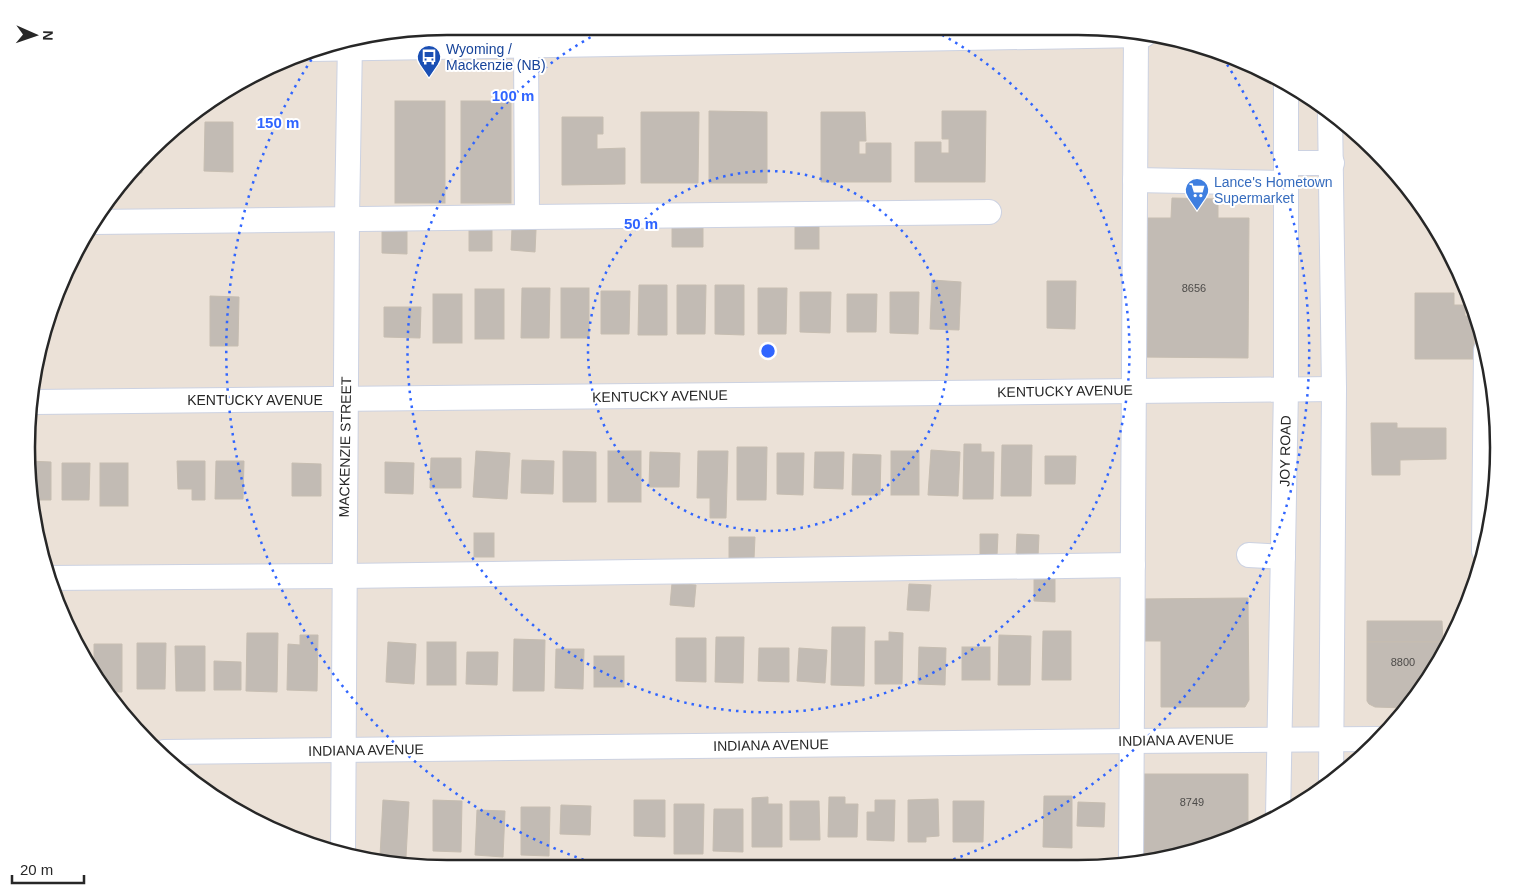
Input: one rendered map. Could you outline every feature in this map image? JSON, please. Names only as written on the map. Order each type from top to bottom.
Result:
[{"type":"street","points":[[354,46],[526,46],[1098,36]]},
{"type":"street","points":[[1131,856],[1136,556],[1134,390],[1135,180],[1140,40]]},
{"type":"street","points":[[526,46],[527,217]]},
{"type":"street","name":"MACKENZIE STREET","points":[[343,846],[350,47]]},
{"type":"street","name":"JOY ROAD","points":[[1278,808],[1286,389],[1286,91]]},
{"type":"street","points":[[1330,121],[1334,388],[1331,773]]},
{"type":"street","points":[[1135,180],[1286,173],[1332,163]]},
{"type":"street","points":[[102,222],[989,212]]},
{"type":"street","name":"KENTUCKY AVENUE","points":[[38,402],[1334,388]]},
{"type":"street","points":[[1484,512],[1486,391]]},
{"type":"street","points":[[1249,555],[1283,557]]},
{"type":"street","points":[[56,578],[344,576],[1136,556]]},
{"type":"street","name":"INDIANA AVENUE","points":[[170,752],[1132,740],[1368,740]]},
{"type":"building","points":[[395,101],[445,101],[445,203],[395,203]]},
{"type":"building","points":[[461,101],[511,101],[511,203],[461,203]]},
{"type":"building","points":[[709,111],[767,112],[767,183],[709,183]]},
{"type":"building","points":[[942,111],[986,111],[985,182],[915,182],[915,142],[941,142],[941,153],[949,153],[949,139],[942,139]]},
{"type":"building","points":[[641,112],[699,112],[698,183],[641,183]]},
{"type":"building","points":[[821,112],[865,112],[866,141],[859,141],[859,154],[866,154],[866,143],[891,143],[891,182],[821,182]]},
{"type":"building","points":[[562,117],[603,117],[603,134],[597,134],[597,149],[625,148],[625,184],[562,185]]},
{"type":"building","points":[[205,122],[233,122],[233,172],[204,171]]},
{"type":"building","points":[[1172,198],[1218,199],[1218,218],[1249,218],[1248,358],[1139,357],[1140,218],[1171,218]]},
{"type":"building","points":[[703,225],[703,247],[672,247],[672,226]]},
{"type":"building","points":[[795,225],[819,225],[819,249],[795,249]]},
{"type":"building","points":[[512,228],[536,230],[535,252],[511,250]]},
{"type":"building","points":[[492,229],[492,251],[469,251],[469,230]]},
{"type":"building","points":[[382,230],[407,230],[407,254],[382,253]]},
{"type":"building","points":[[932,280],[961,282],[959,330],[930,329]]},
{"type":"building","points":[[1047,281],[1076,281],[1075,329],[1047,328]]},
{"type":"building","points":[[639,285],[667,285],[667,335],[638,335]]},
{"type":"building","points":[[677,285],[706,285],[705,334],[677,334]]},
{"type":"building","points":[[715,285],[744,285],[744,335],[715,334]]},
{"type":"building","points":[[522,288],[550,288],[549,338],[521,338]]},
{"type":"building","points":[[561,288],[589,288],[589,338],[561,338]]},
{"type":"building","points":[[758,288],[787,288],[786,334],[758,334]]},
{"type":"building","points":[[475,289],[504,289],[504,339],[475,339]]},
{"type":"building","points":[[601,291],[630,291],[629,334],[601,334]]},
{"type":"building","points":[[800,292],[831,292],[830,333],[800,332]]},
{"type":"building","points":[[890,292],[919,292],[918,334],[890,333]]},
{"type":"building","points":[[1415,293],[1454,293],[1454,305],[1464,305],[1465,316],[1468,316],[1474,334],[1474,359],[1415,359]]},
{"type":"building","points":[[433,294],[462,294],[462,343],[433,343]]},
{"type":"building","points":[[847,294],[877,294],[876,332],[847,332]]},
{"type":"building","points":[[210,296],[239,297],[238,346],[210,346]]},
{"type":"building","points":[[384,307],[421,307],[420,338],[384,337]]},
{"type":"building","points":[[1371,423],[1397,423],[1397,428],[1446,428],[1446,459],[1400,460],[1400,475],[1372,475]]},
{"type":"building","points":[[964,444],[981,444],[981,452],[994,452],[993,499],[963,499]]},
{"type":"building","points":[[1002,445],[1032,445],[1031,496],[1001,496]]},
{"type":"building","points":[[737,447],[767,447],[766,500],[737,500]]},
{"type":"building","points":[[931,450],[960,452],[958,496],[928,495]]},
{"type":"building","points":[[476,451],[510,453],[507,499],[473,497]]},
{"type":"building","points":[[563,451],[596,452],[596,502],[563,502]]},
{"type":"building","points":[[608,451],[641,451],[641,502],[608,502]]},
{"type":"building","points":[[698,451],[728,451],[726,518],[710,518],[710,498],[697,498]]},
{"type":"building","points":[[891,451],[919,451],[919,495],[891,495]]},
{"type":"building","points":[[650,452],[680,453],[679,487],[649,487]]},
{"type":"building","points":[[815,452],[844,452],[843,489],[814,488]]},
{"type":"building","points":[[777,453],[804,453],[803,495],[777,494]]},
{"type":"building","points":[[853,454],[881,455],[880,495],[852,495]]},
{"type":"building","points":[[1045,456],[1076,456],[1075,484],[1045,484]]},
{"type":"building","points":[[431,458],[461,458],[461,488],[430,488]]},
{"type":"building","points":[[522,460],[554,461],[553,494],[521,493]]},
{"type":"building","points":[[36,461],[51,462],[51,500],[39,500]]},
{"type":"building","points":[[177,461],[205,461],[205,500],[192,500],[192,489],[178,489]]},
{"type":"building","points":[[216,461],[244,461],[243,499],[215,499]]},
{"type":"building","points":[[385,462],[414,463],[413,494],[385,493]]},
{"type":"building","points":[[62,463],[90,463],[89,500],[62,500]]},
{"type":"building","points":[[100,463],[128,463],[128,506],[100,506]]},
{"type":"building","points":[[292,463],[321,464],[321,496],[292,496]]},
{"type":"building","points":[[474,533],[494,533],[494,557],[474,557]]},
{"type":"building","points":[[980,534],[998,534],[997,556],[980,556]]},
{"type":"building","points":[[1017,534],[1039,535],[1038,557],[1016,556]]},
{"type":"building","points":[[729,537],[755,537],[754,559],[729,558]]},
{"type":"building","points":[[1034,578],[1055,578],[1055,602],[1034,601]]},
{"type":"building","points":[[672,583],[696,585],[694,607],[670,605]]},
{"type":"building","points":[[909,584],[931,585],[929,611],[907,610]]},
{"type":"building","points":[[1248,598],[1249,700],[1245,707],[1161,707],[1161,641],[1139,641],[1139,599]]},
{"type":"building","points":[[1367,621],[1442,621],[1443,638],[1441,642],[1367,642]]},
{"type":"building","points":[[832,627],[865,627],[864,686],[831,685]]},
{"type":"building","points":[[1043,631],[1071,631],[1071,680],[1042,680]]},
{"type":"building","points":[[889,632],[903,633],[902,684],[875,684],[875,641],[889,641]]},
{"type":"building","points":[[247,633],[278,633],[277,692],[246,691]]},
{"type":"building","points":[[300,635],[318,635],[317,691],[287,690],[288,644],[300,645]]},
{"type":"building","points":[[999,635],[1031,636],[1030,685],[998,685]]},
{"type":"building","points":[[716,637],[744,637],[743,683],[715,682]]},
{"type":"building","points":[[676,638],[706,638],[706,682],[676,681]]},
{"type":"building","points":[[514,639],[545,640],[544,691],[513,691]]},
{"type":"building","points":[[388,642],[416,644],[414,684],[386,682]]},
{"type":"building","points":[[427,642],[456,642],[456,685],[427,685]]},
{"type":"building","points":[[1367,642],[1441,642],[1420,677],[1398,708],[1375,707],[1367,701]]},
{"type":"building","points":[[137,643],[166,643],[165,689],[137,689]]},
{"type":"building","points":[[94,644],[122,644],[122,692],[115,692],[94,660]]},
{"type":"building","points":[[175,646],[205,646],[205,691],[176,691]]},
{"type":"building","points":[[919,647],[946,648],[945,685],[918,684]]},
{"type":"building","points":[[962,647],[990,647],[990,680],[962,680]]},
{"type":"building","points":[[759,648],[789,648],[789,682],[758,681]]},
{"type":"building","points":[[799,648],[827,650],[825,683],[797,681]]},
{"type":"building","points":[[556,649],[584,649],[583,689],[555,688]]},
{"type":"building","points":[[467,652],[498,652],[497,685],[466,684]]},
{"type":"building","points":[[594,656],[624,656],[624,687],[594,687]]},
{"type":"building","points":[[214,661],[241,662],[241,690],[214,690]]},
{"type":"building","points":[[1137,774],[1248,774],[1248,823],[1184,846],[1136,855]]},
{"type":"building","points":[[1044,796],[1072,796],[1072,848],[1043,847]]},
{"type":"building","points":[[768,797],[768,804],[782,804],[782,847],[752,847],[752,798]]},
{"type":"building","points":[[829,797],[845,797],[845,804],[858,804],[857,837],[828,837]]},
{"type":"building","points":[[938,799],[939,836],[926,837],[926,842],[908,842],[908,800]]},
{"type":"building","points":[[383,800],[409,802],[406,857],[380,854]]},
{"type":"building","points":[[433,800],[462,801],[461,852],[433,851]]},
{"type":"building","points":[[634,800],[665,800],[665,837],[634,836]]},
{"type":"building","points":[[875,800],[895,800],[894,841],[867,840],[867,812],[875,812]]},
{"type":"building","points":[[790,801],[819,801],[820,840],[790,840]]},
{"type":"building","points":[[953,801],[984,801],[983,842],[953,842]]},
{"type":"building","points":[[1078,802],[1105,803],[1104,827],[1077,826]]},
{"type":"building","points":[[674,804],[704,804],[703,854],[674,854]]},
{"type":"building","points":[[561,805],[591,806],[590,835],[560,834]]},
{"type":"building","points":[[521,807],[550,807],[549,856],[521,855]]},
{"type":"building","points":[[714,809],[743,809],[743,852],[713,851]]},
{"type":"building","points":[[477,810],[505,811],[503,857],[475,855]]},
{"type":"place","name":"Wyoming / Mackenzie (NB)","points":[[429,78]]},
{"type":"place","name":"Lance's Hometown Supermarket","points":[[1197,211]]}]
